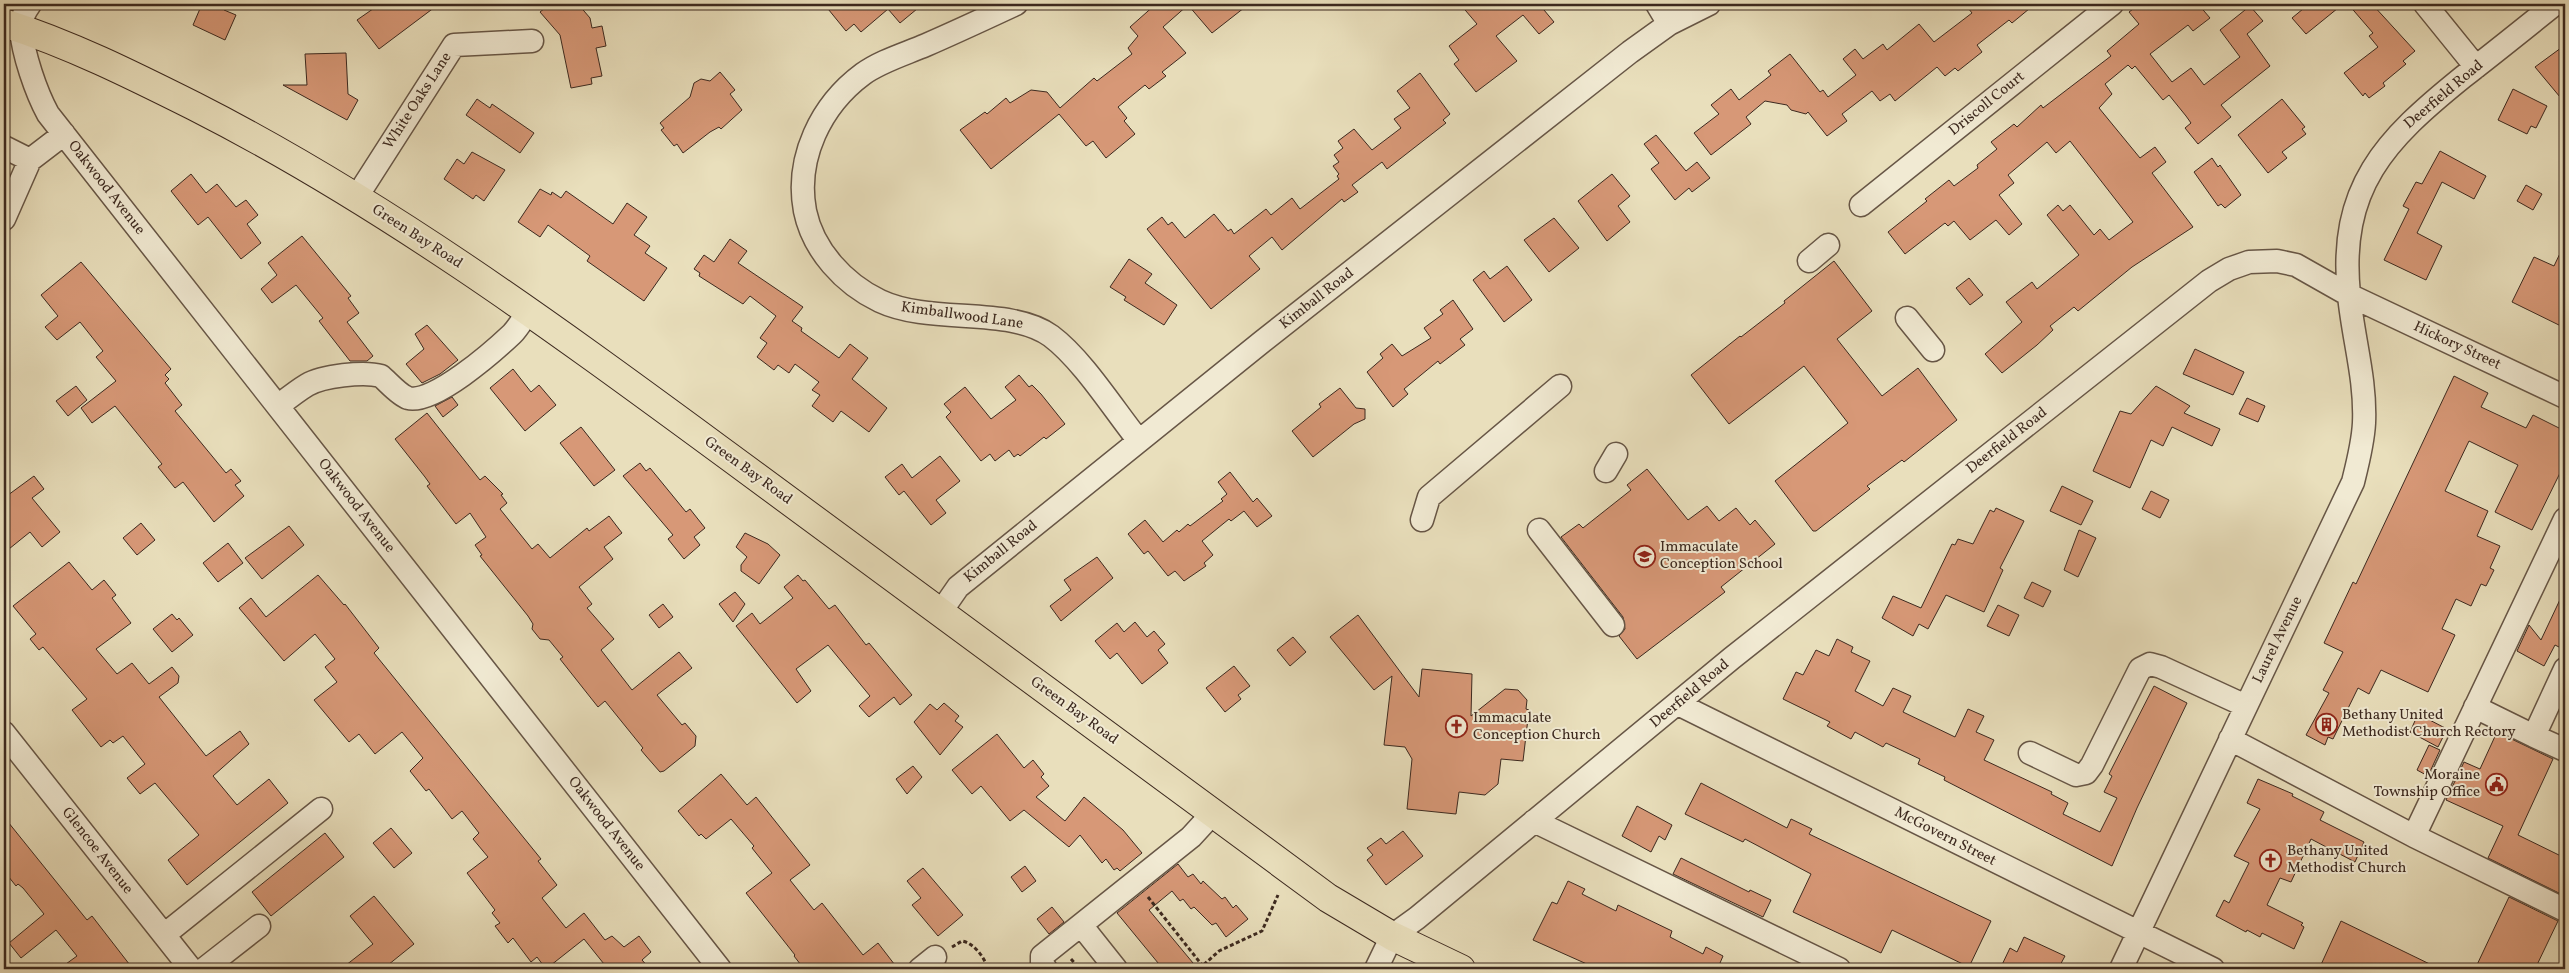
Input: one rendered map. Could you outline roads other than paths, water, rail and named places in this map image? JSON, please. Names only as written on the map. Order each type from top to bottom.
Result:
[{"type":"main road","name":"Green Bay Road","points":[[18,18],[252,136],[356,198],[596,359],[1328,898],[1392,936],[1461,969]]},
{"type":"street","name":"Kimballwood Lane","points":[[1016,4],[888,61],[865,73],[844,90],[820,123],[812,140],[804,171],[802,194],[810,232],[827,259],[852,283],[880,301],[927,314],[1014,321],[1032,326],[1051,336],[1075,359],[1139,441]]},
{"type":"street","points":[[1657,4],[1669,24]]},
{"type":"street","name":"Kimball Road","points":[[940,613],[958,587],[1270,335],[1669,24],[1709,4]]},
{"type":"street","name":"Driscoll Court","points":[[1861,205],[2112,4]]},
{"type":"street","points":[[2425,4],[2476,67]]},
{"type":"street","name":"Deerfield Road","points":[[2348,295],[2347,254],[2357,202],[2371,170],[2388,144],[2418,113],[2555,4]]},
{"type":"street","points":[[2562,4],[2565,8]]},
{"type":"street","name":"Oakwood Avenue","points":[[18,18],[36,92],[48,114],[720,969]]},
{"type":"street","name":"White Oaks Lane","points":[[356,198],[454,45],[532,41]]},
{"type":"street","points":[[4,219],[30,160],[64,134]]},
{"type":"street","points":[[4,147],[30,160]]},
{"type":"street","points":[[1809,261],[1828,245]]},
{"type":"street","name":"Deerfield Road","points":[[1392,936],[1417,918],[1678,704],[2171,311],[2228,269],[2249,262],[2277,261],[2296,265],[2348,295]]},
{"type":"street","name":"Hickory Street","points":[[2348,295],[2565,397]]},
{"type":"street","name":"Laurel Avenue","points":[[2121,969],[2338,517],[2353,482],[2364,422],[2363,387],[2348,295]]},
{"type":"street","points":[[278,406],[308,384],[344,376],[376,374],[407,398],[421,398],[436,392],[472,366],[513,332],[528,312]]},
{"type":"street","points":[[1907,318],[1933,350]]},
{"type":"street","points":[[1422,520],[1430,497],[1560,386]]},
{"type":"street","points":[[2414,836],[2476,707],[2559,549],[2565,519]]},
{"type":"street","points":[[1539,530],[1613,625]]},
{"type":"street","points":[[2030,753],[2076,775],[2086,773],[2092,765],[2140,669],[2150,664],[2161,667],[2246,706]]},
{"type":"street","points":[[2534,736],[2565,669]]},
{"type":"street","name":"McGovern Street","points":[[1678,704],[2213,969]]},
{"type":"street","points":[[2476,707],[2565,750]]},
{"type":"street","name":"Glencoe Avenue","points":[[4,733],[191,969]]},
{"type":"street","points":[[2230,739],[2414,836],[2565,910]]},
{"type":"street","points":[[164,935],[321,809]]},
{"type":"street","points":[[1046,969],[1042,964],[1042,956],[1192,837],[1213,813]]},
{"type":"street","points":[[1534,821],[1839,969]]},
{"type":"street","points":[[1081,925],[1116,969]]},
{"type":"street","points":[[204,969],[259,926]]},
{"type":"street","points":[[1376,969],[1392,936]]},
{"type":"place","name":"Immaculate Conception School","points":[[1644,556]]},
{"type":"place","name":"Bethany United Methodist Church Rectory","points":[[2326,724]]},
{"type":"place","name":"Immaculate Conception Church","points":[[1457,727]]},
{"type":"place","name":"Moraine Township Office","points":[[2496,784]]},
{"type":"place","name":"Bethany United Methodist Church","points":[[2271,860]]}]
